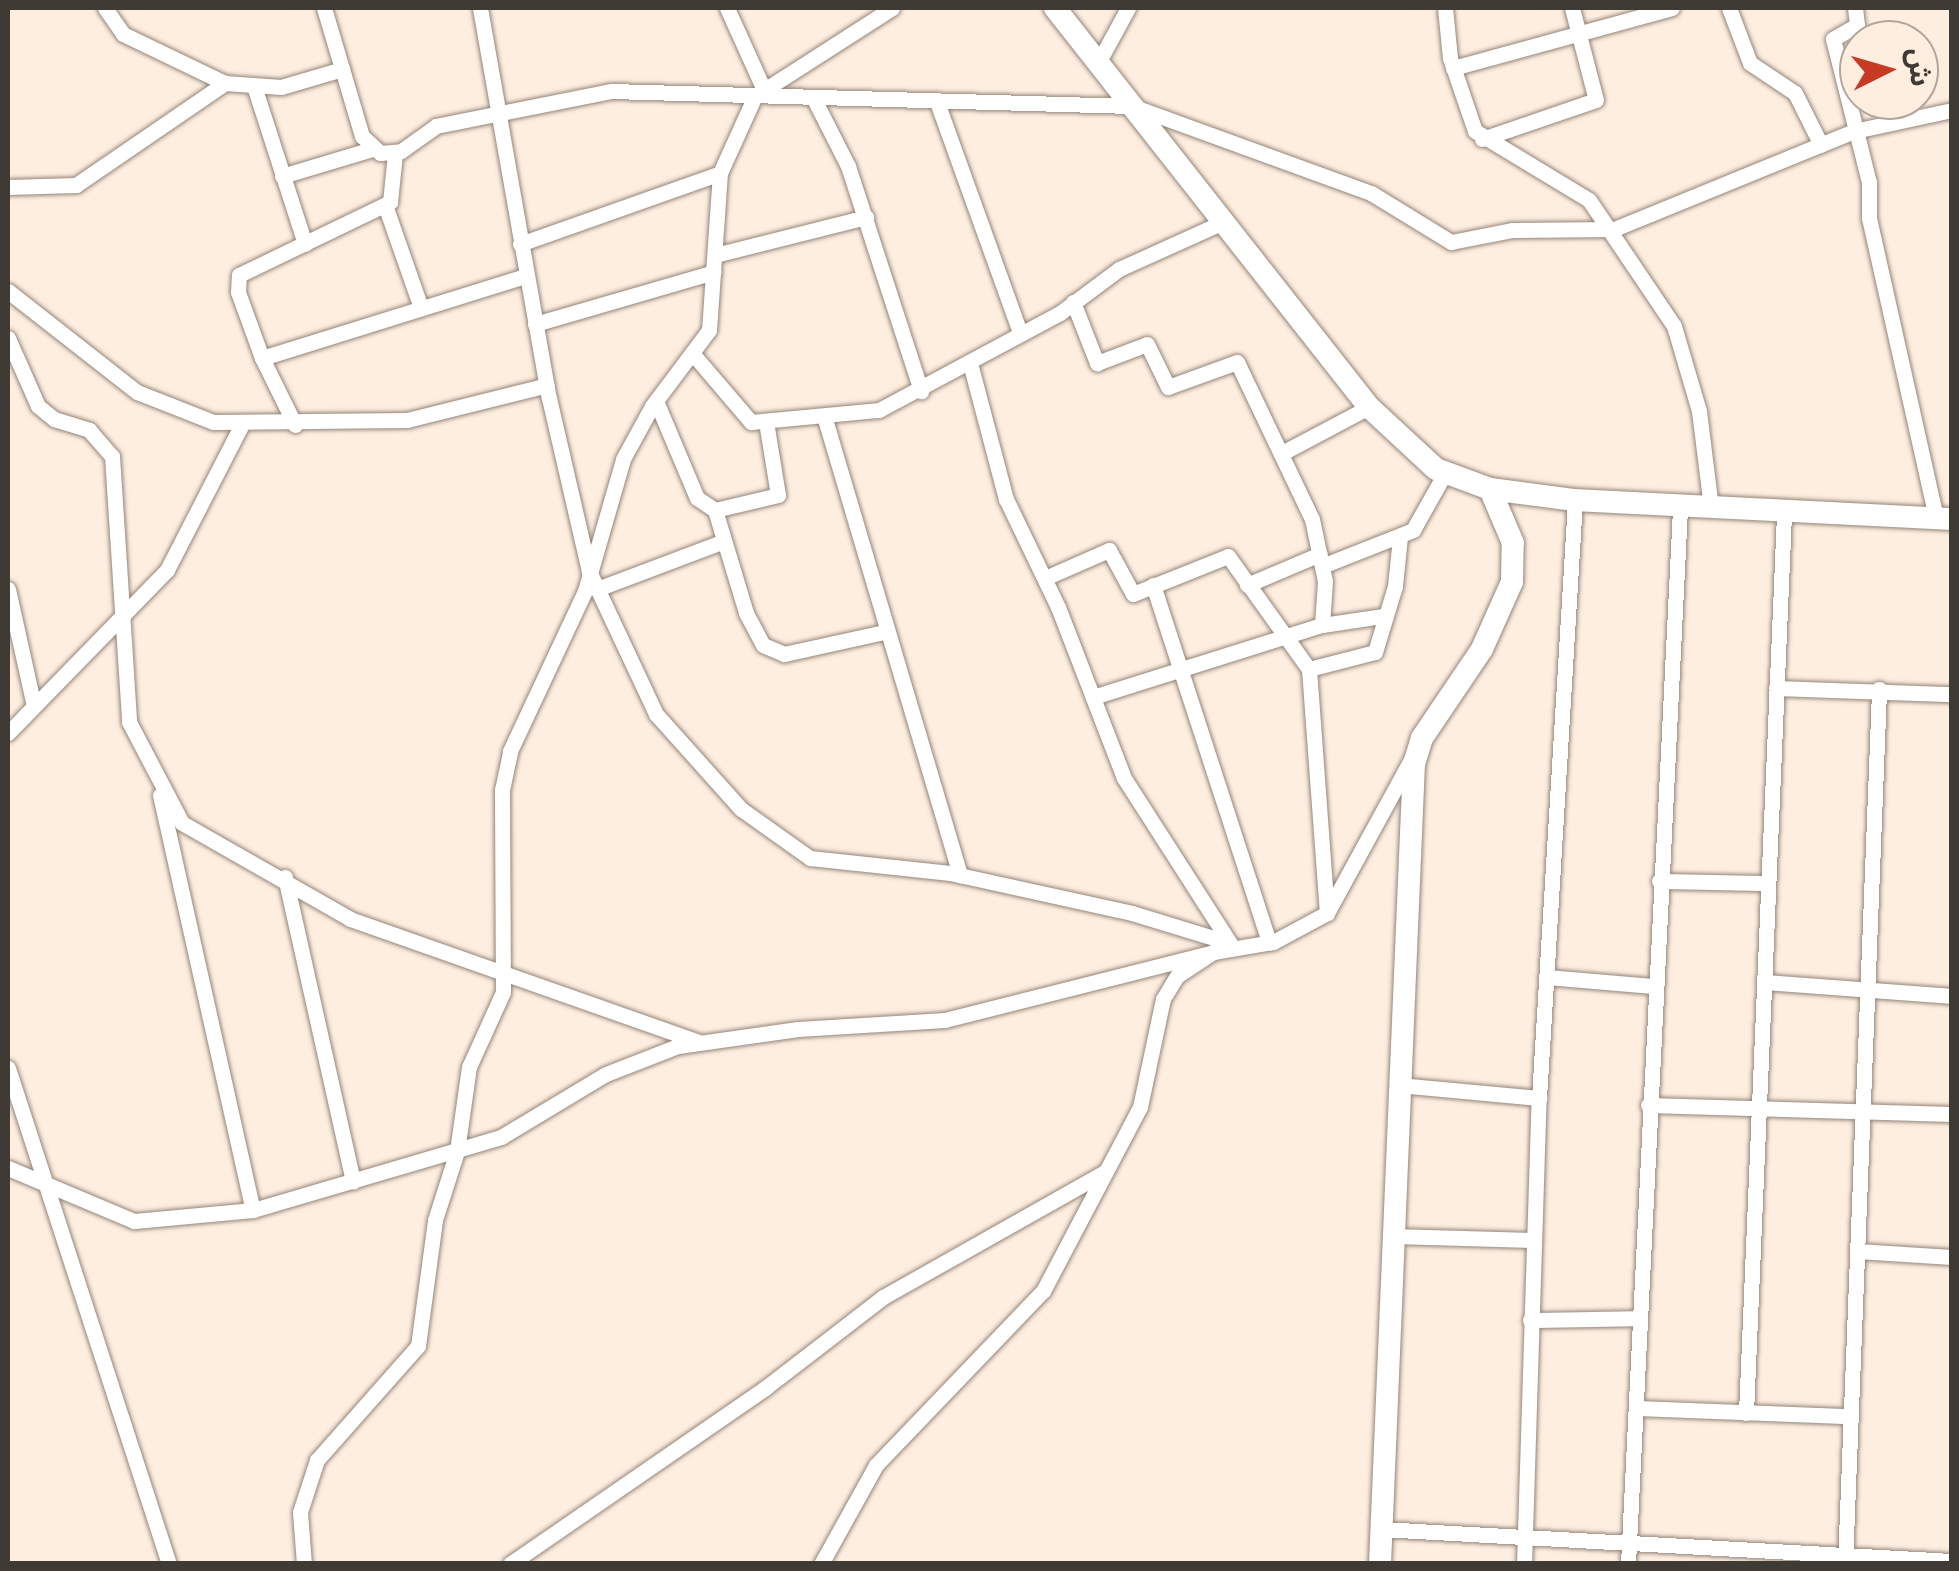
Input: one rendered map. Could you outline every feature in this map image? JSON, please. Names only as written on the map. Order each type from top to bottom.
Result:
[{"type":"street","points":[[105,8],[123,34],[225,83],[281,87],[342,69]]},
{"type":"street","points":[[324,8],[372,149]]},
{"type":"street","points":[[480,8],[535,324],[590,571],[648,702],[741,809],[810,858],[960,875],[1132,913],[1232,945]]},
{"type":"street","points":[[727,8],[760,93]]},
{"type":"street","points":[[300,1564],[303,1496],[317,1460],[418,1346],[436,1220],[457,1150],[475,1044],[503,992],[506,770],[590,571],[616,475],[656,401],[708,330],[720,173],[760,93],[892,8]]},
{"type":"street","points":[[1055,8],[1369,408],[1445,474],[1490,489],[1575,500],[1944,519],[1833,40],[1856,26],[1855,8]]},
{"type":"street","points":[[1098,63],[1128,8]]},
{"type":"street","points":[[1444,8],[1453,68],[1482,138],[1576,187],[1614,230],[1678,335],[1699,412],[1711,508]]},
{"type":"street","points":[[1482,138],[1596,100],[1572,8]]},
{"type":"street","points":[[1453,68],[1580,38],[1672,8]]},
{"type":"street","points":[[1729,8],[1750,63],[1795,92],[1821,144]]},
{"type":"street","points":[[8,187],[76,185],[225,83]]},
{"type":"street","points":[[254,86],[305,244]]},
{"type":"street","points":[[282,176],[372,149],[395,154],[428,129],[610,91],[1132,106],[1371,192],[1444,240],[1527,229],[1614,230],[1854,130],[1952,110]]},
{"type":"street","points":[[814,99],[866,216],[921,390]]},
{"type":"street","points":[[938,102],[1020,332]]},
{"type":"street","points":[[295,425],[262,358],[239,275],[385,205],[396,191],[395,154]]},
{"type":"street","points":[[520,244],[720,173]]},
{"type":"street","points":[[385,205],[421,308]]},
{"type":"street","points":[[535,324],[866,216]]},
{"type":"street","points":[[692,353],[748,420],[826,419],[879,410],[970,363],[1073,302],[1119,269],[1223,222]]},
{"type":"street","points":[[262,358],[526,276]]},
{"type":"street","points":[[8,290],[156,404],[194,418],[295,425],[433,416],[547,385]]},
{"type":"street","points":[[1073,302],[1097,362],[1147,344],[1168,387],[1236,361],[1282,453],[1321,560],[1322,625]]},
{"type":"street","points":[[8,338],[24,384],[46,414],[89,430],[112,456],[119,625],[129,722],[158,784],[192,832],[285,877],[350,919],[505,969],[701,1042]]},
{"type":"street","points":[[970,363],[1001,485],[1045,578],[1146,819],[1232,945]]},
{"type":"street","points":[[8,389],[24,384]]},
{"type":"street","points":[[656,401],[698,498],[714,510],[755,634],[774,652],[884,632]]},
{"type":"street","points":[[1282,453],[1369,408]]},
{"type":"street","points":[[826,419],[884,632],[960,875]]},
{"type":"street","points":[[714,510],[778,495],[766,422]]},
{"type":"street","points":[[8,733],[33,702],[119,625],[184,544],[242,424]]},
{"type":"street","points":[[1248,585],[1400,537],[1418,526],[1445,474]]},
{"type":"street","points":[[8,1168],[38,1176],[105,1213],[134,1221],[253,1210],[511,1133],[606,1074],[701,1042],[945,1020],[1232,945],[1269,943],[1327,914],[1416,751],[1482,649],[1512,582],[1512,543],[1490,489]]},
{"type":"street","points":[[1524,1564],[1539,1098],[1575,500]]},
{"type":"street","points":[[1629,1555],[1653,986],[1680,507]]},
{"type":"street","points":[[1746,1413],[1784,512]]},
{"type":"street","points":[[1308,669],[1373,654],[1395,586],[1400,537]]},
{"type":"street","points":[[597,589],[724,541]]},
{"type":"street","points":[[1045,578],[1109,550],[1132,593],[1224,554],[1291,637],[1308,669],[1327,914]]},
{"type":"street","points":[[1153,585],[1185,670],[1269,943]]},
{"type":"street","points":[[8,589],[33,702]]},
{"type":"street","points":[[1093,698],[1322,625],[1384,616]]},
{"type":"street","points":[[8,676],[26,672]]},
{"type":"street","points":[[1776,688],[1952,694]]},
{"type":"street","points":[[1845,1560],[1871,992],[1878,690]]},
{"type":"street","points":[[1380,1564],[1391,1236],[1416,751]]},
{"type":"street","points":[[158,784],[253,1210]]},
{"type":"street","points":[[285,877],[353,1181]]},
{"type":"street","points":[[1659,881],[1766,883]]},
{"type":"street","points":[[821,1564],[876,1465],[1032,1307],[1146,1092],[1169,988],[1213,952]]},
{"type":"street","points":[[1547,976],[1653,986]]},
{"type":"street","points":[[1765,982],[1952,996]]},
{"type":"street","points":[[8,1068],[38,1176],[170,1564]]},
{"type":"street","points":[[1398,1085],[1539,1098]]},
{"type":"street","points":[[1648,1105],[1761,1105],[1952,1114]]},
{"type":"street","points":[[510,1564],[648,1462],[765,1388],[884,1297],[1103,1173]]},
{"type":"street","points":[[1391,1236],[1534,1240]]},
{"type":"street","points":[[1857,1251],[1952,1257]]},
{"type":"street","points":[[1530,1320],[1640,1318]]},
{"type":"street","points":[[1638,1408],[1850,1416]]},
{"type":"street","points":[[1381,1529],[1525,1541],[1629,1555],[1952,1561]]}]
